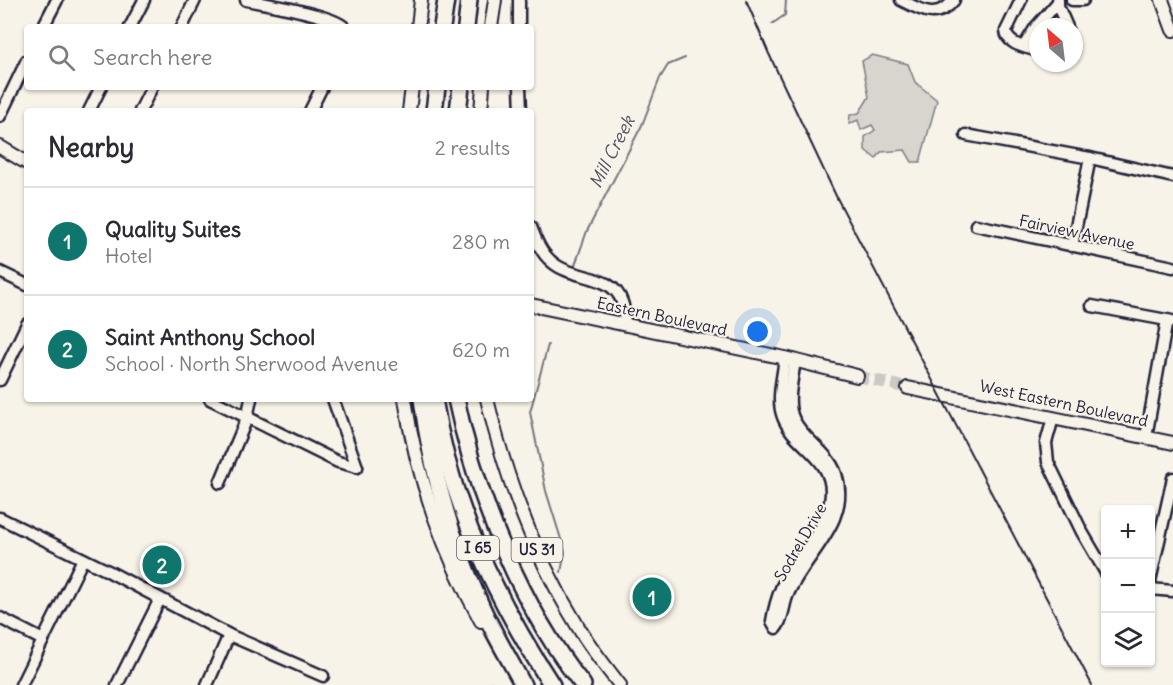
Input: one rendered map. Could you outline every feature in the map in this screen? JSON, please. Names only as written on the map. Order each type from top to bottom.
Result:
[{"type":"highway","points":[[442,24],[446,0]]},
{"type":"highway","points":[[466,24],[469,0]]},
{"type":"highway","points":[[434,108],[436,90]]},
{"type":"highway","points":[[458,108],[461,90]]},
{"type":"highway","points":[[423,402],[434,469],[465,568],[481,606],[523,685]]},
{"type":"highway","name":"I 65","points":[[435,402],[451,476],[474,539],[490,577],[522,638],[552,685]]},
{"type":"highway","name":"I 65","points":[[457,402],[482,495],[498,537],[538,618],[583,685]]},
{"type":"main road","points":[[418,24],[421,0]]},
{"type":"main road","points":[[491,24],[495,0]]},
{"type":"main road","points":[[1162,0],[1173,30]]},
{"type":"main road","points":[[409,108],[412,90]]},
{"type":"main road","points":[[481,108],[483,90]]},
{"type":"main road","points":[[0,147],[24,161]]},
{"type":"main road","name":"Eastern Boulevard","points":[[534,306],[790,359],[857,376]]},
{"type":"main road","name":"West Eastern Boulevard","points":[[908,388],[1173,443]]},
{"type":"main road","points":[[406,402],[420,468],[453,563],[474,608],[496,647],[523,685]]},
{"type":"main road","name":"US 31","points":[[488,402],[523,520],[577,626],[620,685]]},
{"type":"street","points":[[45,24],[57,0]]},
{"type":"street","points":[[132,24],[144,0]]},
{"type":"street","points":[[183,24],[195,0]]},
{"type":"street","points":[[246,0],[311,14],[341,24]]},
{"type":"street","points":[[519,0],[519,24]]},
{"type":"street","points":[[901,0],[928,12],[941,12],[947,9],[954,0]]},
{"type":"street","points":[[1021,0],[1006,31],[1006,36],[1012,42],[1029,48]]},
{"type":"street","points":[[1072,0],[1083,0]]},
{"type":"street","points":[[1024,46],[1036,27],[1058,1]]},
{"type":"street","points":[[1058,1],[1064,18]]},
{"type":"street","points":[[0,116],[24,66]]},
{"type":"street","points":[[90,108],[100,90]]},
{"type":"street","points":[[142,108],[150,90]]},
{"type":"street","points":[[312,108],[320,90]]},
{"type":"street","points":[[519,90],[521,108]]},
{"type":"street","points":[[966,135],[1089,158],[1173,177]]},
{"type":"street","points":[[1072,246],[1089,158]]},
{"type":"street","name":"Fairview Avenue","points":[[975,225],[1173,267]]},
{"type":"street","points":[[534,235],[537,243],[552,263],[578,275],[602,282],[616,292],[622,302],[626,325]]},
{"type":"street","points":[[0,272],[24,284]]},
{"type":"street","points":[[1092,306],[1170,321],[1146,437]]},
{"type":"street","points":[[0,380],[24,330]]},
{"type":"street","name":"Sodrel Drive","points":[[790,359],[790,401],[793,419],[829,460],[840,493],[838,510],[788,592],[781,622],[776,628],[772,621],[783,584],[824,522],[831,491],[830,480],[819,459],[787,426],[783,417],[780,399],[790,359]]},
{"type":"street","points":[[216,402],[338,462],[357,467],[334,402]]},
{"type":"street","points":[[220,483],[247,418],[250,402]]},
{"type":"street","points":[[1053,418],[1046,443],[1048,462],[1082,532],[1101,564]]},
{"type":"street","points":[[1155,559],[1173,478]]},
{"type":"street","points":[[0,518],[229,635],[323,676]]},
{"type":"street","points":[[21,685],[83,559]]},
{"type":"street","points":[[1155,589],[1173,591]]},
{"type":"street","points":[[117,685],[160,599]]},
{"type":"street","points":[[0,618],[43,640]]},
{"type":"street","points":[[207,685],[229,635]]},
{"type":"shaded area","points":[[872,55],[908,64],[915,82],[937,100],[920,162],[912,162],[905,150],[881,152],[876,159],[865,150],[865,137],[875,130],[872,125],[861,130],[858,120],[849,124],[850,115],[859,113],[869,97],[862,61]]},
{"type":"waterway","name":"Mill Creek","points":[[772,24],[785,15],[786,0]]},
{"type":"waterway","name":"Mill Creek","points":[[574,268],[587,231],[642,125],[660,78],[668,65],[685,58]]},
{"type":"waterway","name":"Mill Creek","points":[[534,397],[548,345]]},
{"type":"waterway","name":"Mill Creek","points":[[533,402],[530,412],[546,491],[565,552],[561,572]]},
{"type":"tunnel","points":[[857,376],[908,388]]},
{"type":"railway","points":[[746,0],[837,198],[1092,685]]},
{"type":"place","name":"Saint Anthony School","points":[[162,565]]},
{"type":"place","name":"Quality Suites","points":[[652,597]]}]
